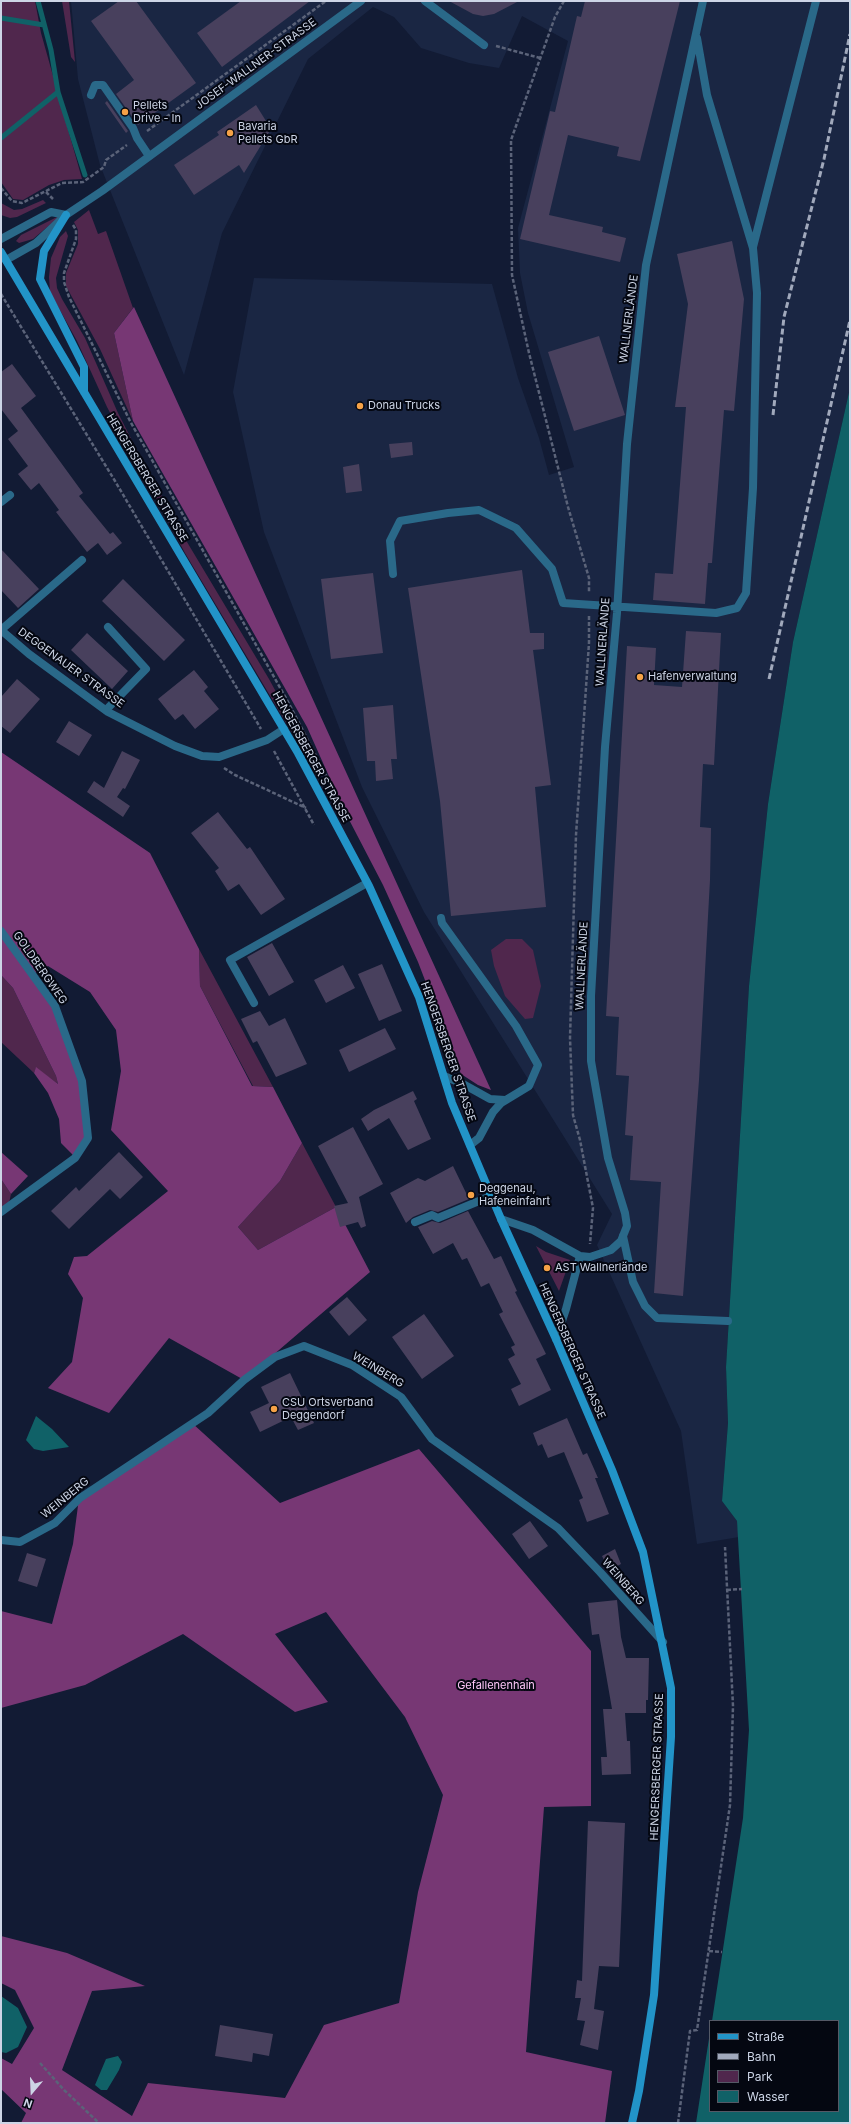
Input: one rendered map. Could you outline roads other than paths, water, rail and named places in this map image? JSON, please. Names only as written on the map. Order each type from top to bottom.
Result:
[{"type":"main road","points":[[66,215],[44,251],[40,278],[84,367],[84,393]]},
{"type":"main road","name":"HENGERSBERGER STRASSE","points":[[1,252],[284,729],[322,795],[367,883],[419,997],[452,1103],[501,1220],[556,1339],[612,1470],[642,1552],[663,1642],[671,1688],[671,1737],[664,1863],[654,1995],[639,2091],[632,2123]]},
{"type":"street","name":"JOSEF-WALLNER-STRASSE","points":[[6,260],[36,243],[66,215],[361,1]]},
{"type":"street","points":[[425,1],[484,45]]},
{"type":"street","name":"WALLNERLÄNDE","points":[[623,1236],[627,1226],[625,1213],[608,1158],[591,1062],[591,988],[605,747],[627,444],[646,265],[703,1]]},
{"type":"street","points":[[753,248],[816,1]]},
{"type":"street","points":[[393,574],[390,541],[400,522],[448,513],[479,510],[516,528],[552,569],[563,603],[716,613],[737,608],[746,593],[753,488],[757,292],[753,248],[707,95],[696,33]]},
{"type":"street","points":[[91,95],[95,85],[103,85],[134,128],[137,138],[149,156]]},
{"type":"street","points":[[1,239],[51,212],[66,215]]},
{"type":"street","points":[[1,502],[10,495]]},
{"type":"street","points":[[1,630],[82,560]]},
{"type":"street","points":[[106,710],[146,669],[108,627]]},
{"type":"street","name":"DEGGENAUER STRASSE","points":[[1,630],[29,654],[106,710],[175,746],[202,756],[219,757],[267,740],[284,729]]},
{"type":"street","points":[[254,1003],[230,960],[367,883]]},
{"type":"street","points":[[442,918],[442,922],[516,1026],[538,1065],[529,1086],[505,1100],[493,1112],[479,1138],[470,1145]]},
{"type":"street","name":"GOLDBERGWEG","points":[[1,931],[56,1006],[82,1081],[88,1138],[75,1158],[1,1212]]},
{"type":"street","points":[[444,1076],[463,1084],[490,1099],[505,1100]]},
{"type":"street","points":[[415,1222],[432,1215],[438,1218],[491,1196]]},
{"type":"street","points":[[501,1220],[534,1230],[580,1256],[590,1257],[611,1250],[621,1241],[623,1236]]},
{"type":"street","points":[[623,1236],[633,1282],[646,1306],[657,1318],[728,1321]]},
{"type":"street","points":[[556,1339],[566,1309],[580,1256]]},
{"type":"street","name":"WEINBERG","points":[[1,1540],[20,1542],[55,1523],[80,1498],[208,1413],[244,1380],[275,1357],[304,1346],[352,1365],[402,1397],[432,1439],[558,1528],[663,1642]]},
{"type":"water","points":[[850,388],[850,2123],[696,2123],[709,2038],[709,2112],[839,2112],[839,2020],[712,2020],[743,1818],[749,1730],[737,1521],[722,1501],[728,1423],[726,1367],[749,986],[768,804],[793,642]]},
{"type":"water","points":[[36,1416],[52,1429],[69,1447],[43,1451],[34,1449],[26,1440]]},
{"type":"water","points":[[1,1996],[18,2008],[27,2027],[18,2047],[6,2053],[1,2052]]},
{"type":"water","points":[[118,2056],[122,2062],[119,2070],[107,2090],[101,2090],[95,2085],[106,2059]]},
{"type":"waterway","points":[[38,1],[51,50],[58,92],[85,175]]},
{"type":"waterway","points":[[1,18],[44,25]]},
{"type":"waterway","points":[[1,138],[58,92]]},
{"type":"railway","points":[[773,415],[784,317],[824,159],[850,34]]},
{"type":"railway","points":[[769,679],[850,320]]},
{"type":"place","name":"Pellets Drive - In","points":[[125,112]]},
{"type":"place","name":"Bavaria Pellets GbR","points":[[230,133]]},
{"type":"place","name":"Donau Trucks","points":[[360,406]]},
{"type":"place","name":"Hafenverwaltung","points":[[640,677]]},
{"type":"place","name":"Deggenau, Hafeneinfahrt","points":[[471,1195]]},
{"type":"place","name":"AST Wallnerlände","points":[[547,1268]]},
{"type":"place","name":"CSU Ortsverband Deggendorf","points":[[274,1409]]},
{"type":"park label","name":"Gefallenenhain","points":[[496,1686]]}]
